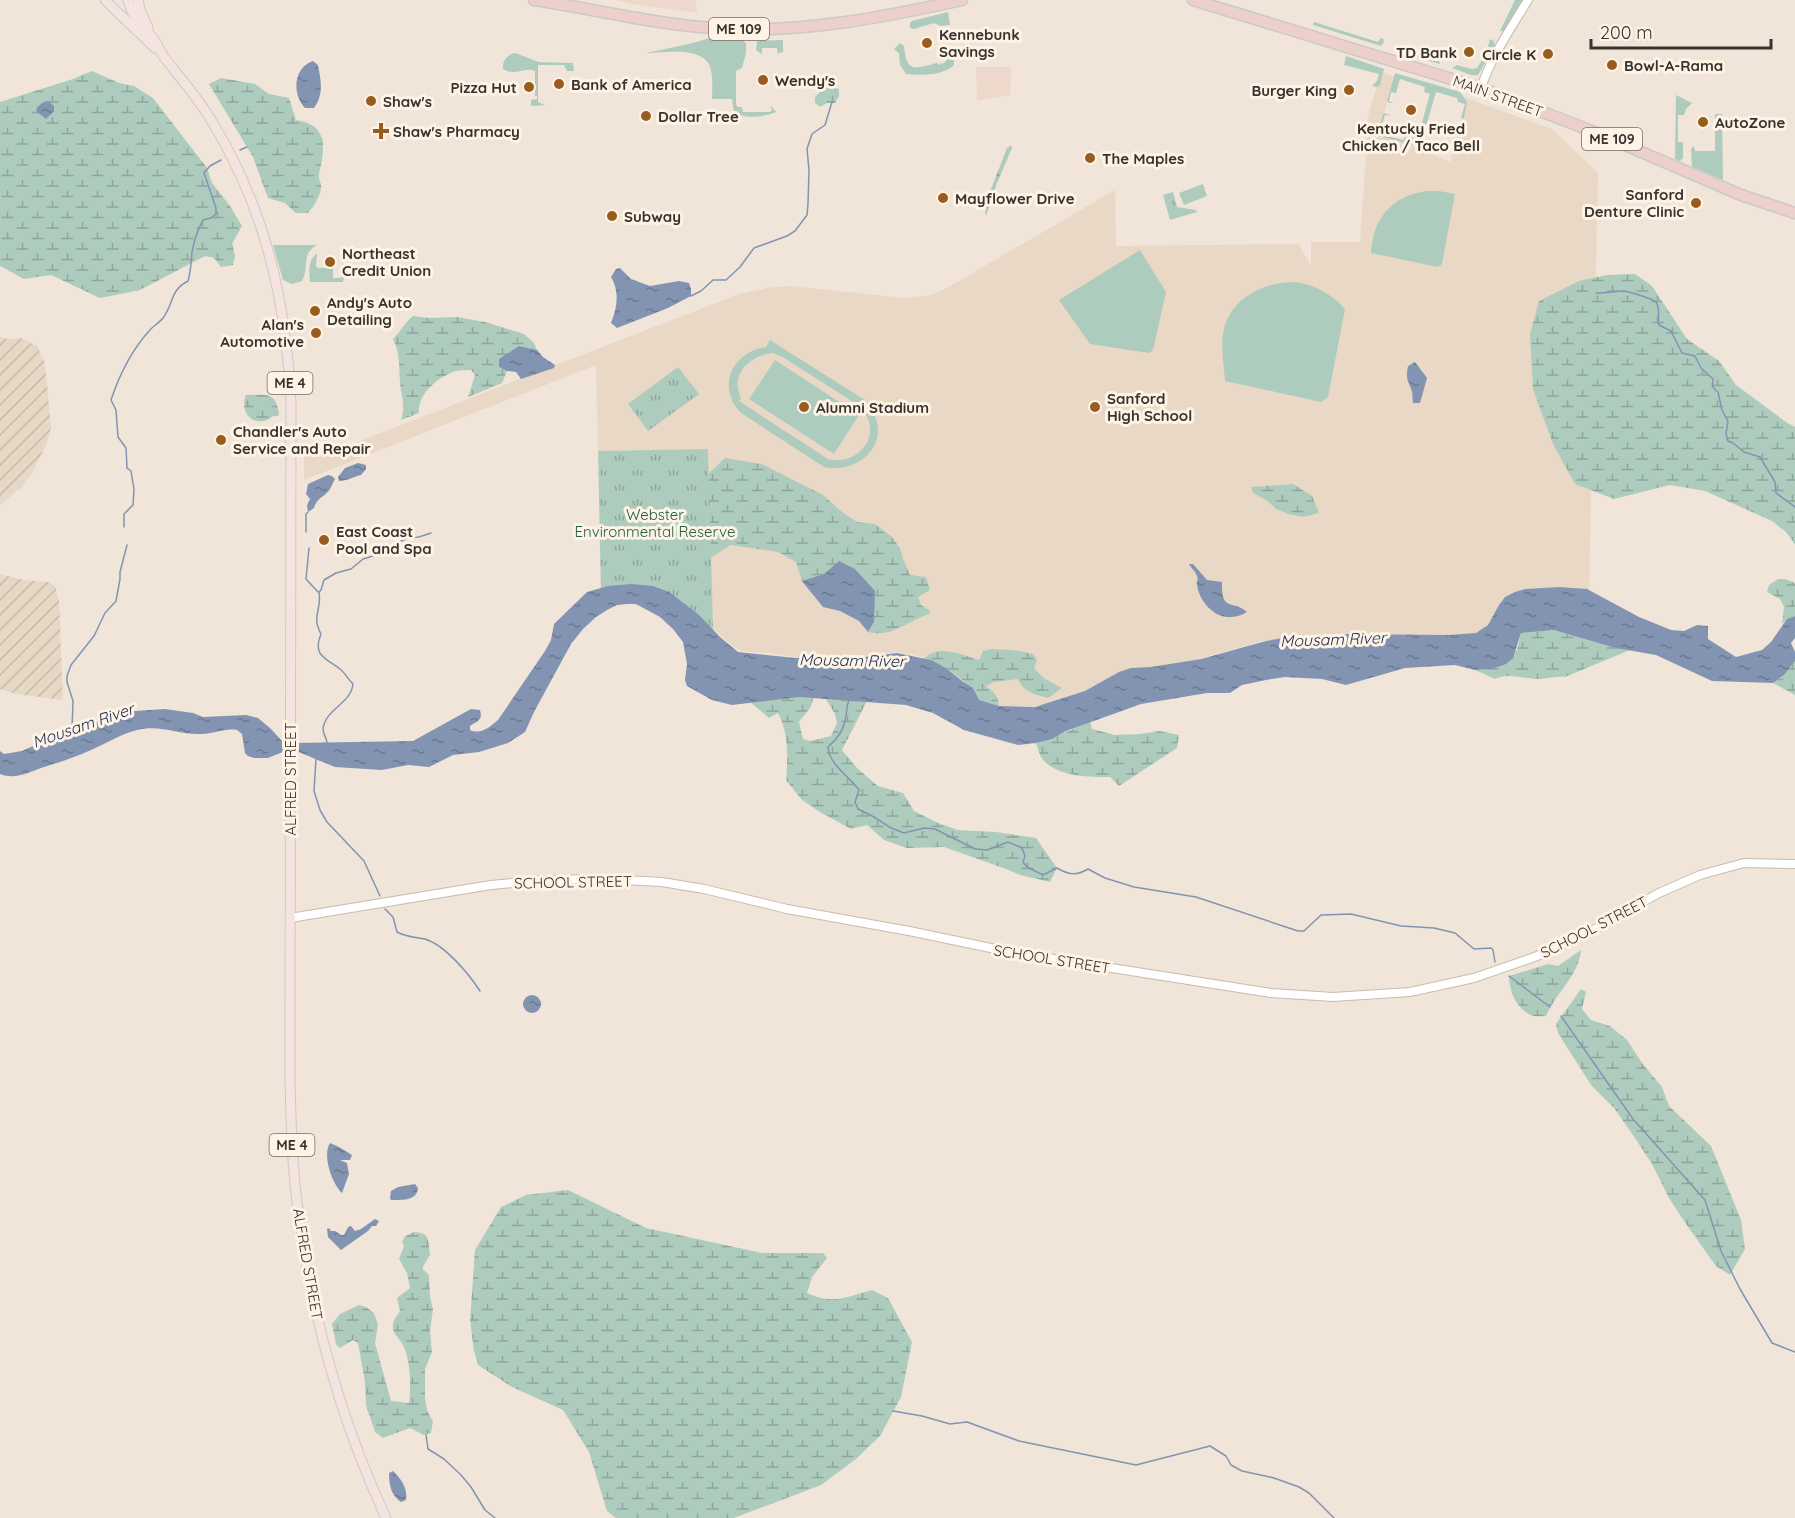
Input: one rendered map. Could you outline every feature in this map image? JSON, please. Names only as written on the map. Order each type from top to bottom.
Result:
[{"type":"highway","name":"ME 109","points":[[534,0],[677,25],[763,30],[798,29],[833,24],[962,0]]},
{"type":"highway","name":"MAIN STREET","points":[[1192,0],[1481,88],[1608,137],[1741,195],[1795,213]]},
{"type":"main road","name":"ALFRED STREET","points":[[105,0],[164,56]]},
{"type":"main road","name":"ALFRED STREET","points":[[128,0],[132,12],[214,123],[236,167],[263,233],[278,287],[287,344],[291,403],[290,918],[292,1132],[295,1179],[302,1238],[322,1338],[336,1389],[357,1449],[386,1518]]},
{"type":"main road","points":[[138,0],[140,10],[153,38]]},
{"type":"street","points":[[1481,88],[1504,40],[1528,0]]},
{"type":"street","name":"SCHOOL STREET","points":[[290,918],[491,885],[543,879],[662,882],[704,889],[787,909],[1010,952],[1271,993],[1333,997],[1410,992],[1481,976],[1559,947],[1649,898],[1700,874],[1744,863],[1795,864]]},
{"type":"shaded area","points":[[615,0],[696,0],[697,13],[631,4]]},
{"type":"shaded area","points":[[976,67],[1011,67],[1010,95],[977,101]]},
{"type":"shaded area","name":"Sanford High School","points":[[1381,72],[1394,76],[1378,135],[1450,162],[1466,104],[1463,97],[1552,129],[1598,173],[1589,590],[1560,587],[1524,589],[1502,601],[1490,622],[1479,633],[1463,635],[1356,634],[1262,641],[1194,660],[1118,673],[1078,695],[1060,702],[1036,706],[1000,706],[984,703],[925,658],[914,655],[895,652],[844,658],[800,658],[742,651],[713,629],[708,449],[598,451],[596,365],[304,480],[304,456],[316,451],[319,457],[739,294],[789,286],[906,298],[931,295],[1115,190],[1116,246],[1298,244],[1311,265],[1311,242],[1360,242],[1368,127],[1365,127]]},
{"type":"shaded area","points":[[0,337],[21,338],[37,346],[45,363],[51,427],[47,443],[31,475],[22,487],[0,505]]},
{"type":"shaded area","points":[[0,574],[23,580],[48,582],[55,586],[59,601],[63,700],[16,694],[0,689]]},
{"type":"green space","points":[[1515,0],[1524,0],[1505,31],[1500,31]]},
{"type":"green space","points":[[948,12],[950,25],[941,26],[934,23],[910,28],[912,21]]},
{"type":"green space","points":[[1314,22],[1378,42],[1383,38],[1384,42],[1381,46],[1313,25]]},
{"type":"green space","points":[[710,38],[742,40],[746,43],[742,68],[736,71],[736,105],[742,107],[743,112],[770,112],[772,110],[770,107],[772,107],[776,112],[760,116],[744,116],[734,113],[732,99],[712,99],[711,70],[708,62],[701,57],[684,52],[646,53]]},
{"type":"green space","points":[[1490,39],[1494,41],[1495,46],[1478,75],[1471,75],[1452,68],[1457,65],[1471,69],[1477,68],[1486,54]]},
{"type":"green space","points":[[783,40],[783,53],[778,54],[777,48],[762,48],[762,54],[756,50],[757,41]]},
{"type":"green space","points":[[900,43],[904,46],[909,65],[913,67],[943,64],[953,53],[954,65],[938,73],[906,74],[900,65],[899,53],[894,49]]},
{"type":"green space","points":[[1406,46],[1407,51],[1439,61],[1440,64],[1401,53],[1403,47]]},
{"type":"green space","points":[[515,53],[539,62],[573,63],[574,71],[567,71],[564,65],[538,65],[538,102],[545,105],[531,106],[531,100],[537,99],[535,71],[512,72],[503,69],[506,59]]},
{"type":"green space","points":[[1346,56],[1384,69],[1380,85],[1372,86],[1379,74],[1344,65]]},
{"type":"green space","points":[[92,71],[119,83],[134,86],[153,98],[207,168],[212,183],[242,226],[232,244],[235,256],[233,265],[221,267],[214,258],[205,256],[140,290],[100,298],[51,275],[24,279],[0,266],[0,102]]},
{"type":"green space","points":[[1395,73],[1460,92],[1467,102],[1464,118],[1461,118],[1465,104],[1458,102],[1457,98],[1436,92],[1420,147],[1366,133],[1369,126],[1375,128],[1381,122],[1385,113],[1391,116],[1385,115],[1381,128],[1386,130],[1385,135],[1403,140],[1405,136],[1416,138],[1415,133],[1421,126],[1430,94],[1424,92],[1425,87],[1400,79],[1396,93],[1391,92],[1389,101],[1393,103],[1389,103],[1387,101]]},
{"type":"green space","points":[[221,78],[255,84],[269,94],[289,98],[296,120],[307,123],[319,132],[323,147],[319,176],[321,188],[308,213],[296,213],[285,203],[268,198],[253,157],[209,84]]},
{"type":"green space","points":[[828,86],[839,89],[839,96],[835,103],[827,103],[820,107],[815,103],[815,97]]},
{"type":"green space","points":[[1676,95],[1692,103],[1684,115],[1678,115],[1678,142],[1683,142],[1683,158],[1680,161],[1675,159]]},
{"type":"green space","points":[[1715,114],[1722,114],[1723,180],[1692,167],[1691,149],[1694,146],[1695,151],[1715,151]]},
{"type":"green space","points":[[1011,145],[1012,148],[986,216],[991,189],[1007,148]]},
{"type":"green space","points":[[1203,184],[1207,196],[1184,205],[1179,193]]},
{"type":"green space","points":[[1426,191],[1455,194],[1442,264],[1438,267],[1371,253],[1376,229],[1386,211],[1403,198]]},
{"type":"green space","points":[[1173,192],[1177,207],[1197,212],[1170,220],[1163,195]]},
{"type":"green space","points":[[273,245],[317,245],[307,257],[302,281],[292,284],[283,280]]},
{"type":"green space","points":[[1140,250],[1166,292],[1153,350],[1149,353],[1090,344],[1059,300]]},
{"type":"green space","points":[[317,254],[316,266],[333,268],[333,278],[341,278],[342,264],[344,264],[343,282],[310,282],[309,271],[312,259]]},
{"type":"green space","points":[[1635,274],[1652,286],[1687,339],[1719,361],[1736,385],[1795,427],[1795,544],[1786,532],[1772,521],[1705,491],[1670,485],[1614,499],[1575,484],[1553,444],[1533,389],[1530,334],[1539,301],[1579,281],[1607,275]]},
{"type":"green space","points":[[1294,282],[1322,291],[1345,309],[1328,397],[1321,402],[1225,381],[1223,335],[1234,308],[1261,288]]},
{"type":"green space","points":[[413,316],[457,317],[485,322],[524,334],[534,343],[537,350],[519,346],[499,367],[507,371],[502,383],[468,397],[475,375],[471,370],[449,373],[436,381],[425,393],[419,406],[419,413],[401,420],[403,405],[399,360],[393,339]]},
{"type":"green space","points":[[770,340],[879,409],[875,416],[878,428],[877,439],[866,456],[847,467],[824,467],[741,413],[730,392],[731,372],[744,356],[766,347]],"holes":[[[773,353],[861,407],[868,418],[870,433],[868,441],[858,453],[844,459],[828,459],[739,401],[741,398],[738,381],[744,367],[757,358]]]},
{"type":"green space","name":"Alumni Stadium","points":[[775,360],[859,415],[834,454],[749,399]]},
{"type":"green space","points":[[678,367],[699,394],[648,431],[628,404]]},
{"type":"green space","points":[[246,395],[264,395],[273,398],[278,407],[278,416],[261,421],[250,418],[245,409]]},
{"type":"green space","name":"Webster Environmental Reserve","points":[[708,449],[714,659],[680,616],[601,595],[598,451]]},
{"type":"green space","points":[[725,458],[762,464],[823,495],[857,522],[875,524],[891,536],[900,548],[910,575],[926,577],[930,590],[918,597],[921,605],[929,610],[930,614],[893,631],[868,632],[874,622],[824,574],[802,581],[796,562],[778,552],[731,545],[696,567],[705,477]]},
{"type":"green space","points":[[1293,484],[1312,496],[1319,513],[1303,517],[1288,514],[1276,509],[1253,493],[1251,487]]},
{"type":"green space","points":[[1778,579],[1795,583],[1795,616],[1782,624],[1784,607],[1780,599],[1767,592],[1769,585]]},
{"type":"green space","points":[[1554,630],[1630,650],[1565,677],[1539,679],[1505,676],[1495,679],[1475,670],[1492,669],[1517,650],[1521,633]]},
{"type":"green space","points":[[991,649],[1033,654],[1037,660],[1034,668],[1045,679],[1062,688],[1048,698],[1027,690],[1018,679],[994,682],[986,686],[995,694],[999,706],[979,700],[970,687],[956,675],[924,659],[930,654],[943,651],[979,660],[983,651]]},
{"type":"green space","points":[[1795,661],[1795,695],[1773,683],[1784,675]]},
{"type":"green space","points":[[799,696],[814,698],[810,708],[799,722],[803,739],[810,741],[831,736],[837,723],[835,714],[826,699],[867,701],[842,750],[858,769],[878,786],[903,793],[914,811],[938,823],[958,830],[996,832],[1036,838],[1057,868],[1050,882],[1020,875],[944,847],[907,848],[884,840],[867,825],[851,829],[802,800],[786,780],[786,737],[778,713],[769,718],[750,702]]},
{"type":"green space","points":[[1090,722],[1092,729],[1115,735],[1159,731],[1179,735],[1177,748],[1119,786],[1110,777],[1066,773],[1051,766],[1043,759],[1036,743]]},
{"type":"green space","points":[[1581,950],[1572,976],[1546,1016],[1533,1016],[1517,1004],[1510,987],[1509,976],[1548,964],[1558,966]]},
{"type":"green space","points":[[1581,989],[1586,992],[1582,1009],[1591,1020],[1610,1026],[1627,1040],[1662,1087],[1669,1106],[1711,1146],[1741,1220],[1745,1249],[1730,1275],[1716,1266],[1686,1224],[1633,1135],[1614,1108],[1591,1085],[1558,1033],[1556,1024]]},
{"type":"green space","points":[[568,1190],[646,1228],[762,1253],[823,1253],[827,1258],[812,1277],[807,1293],[816,1297],[832,1299],[872,1290],[888,1298],[912,1342],[901,1397],[880,1436],[856,1459],[821,1485],[734,1518],[616,1518],[607,1511],[589,1452],[563,1410],[512,1387],[478,1365],[470,1320],[475,1250],[501,1207],[526,1195]]},
{"type":"green space","points":[[414,1232],[426,1236],[429,1242],[430,1255],[422,1268],[429,1275],[433,1309],[430,1331],[432,1352],[425,1369],[425,1397],[427,1411],[433,1421],[431,1433],[424,1435],[410,1428],[383,1438],[375,1432],[366,1405],[365,1382],[358,1343],[353,1340],[340,1348],[336,1344],[332,1324],[340,1314],[359,1305],[374,1313],[378,1325],[375,1343],[391,1401],[409,1403],[408,1358],[393,1326],[400,1311],[397,1298],[410,1288],[407,1273],[399,1259],[404,1246],[402,1242],[405,1236]]},
{"type":"water","points":[[313,61],[318,65],[320,92],[314,108],[305,108],[298,96],[298,75],[306,64]]},
{"type":"water","points":[[48,101],[54,106],[54,111],[46,119],[36,111],[40,104]]},
{"type":"water","points":[[620,268],[631,279],[650,286],[679,281],[689,283],[691,296],[668,308],[617,328],[611,323],[617,300],[616,288],[611,277],[616,269]]},
{"type":"water","points":[[519,346],[537,350],[555,365],[554,368],[521,379],[516,372],[499,367],[499,359]]},
{"type":"water","points":[[1415,362],[1427,378],[1420,403],[1413,403],[1407,378],[1408,366]]},
{"type":"water","points":[[358,463],[366,465],[361,475],[339,481],[338,477],[345,468]]},
{"type":"water","points":[[328,475],[335,479],[331,488],[308,512],[307,505],[310,499],[306,494],[308,484]]},
{"type":"water","points":[[839,561],[855,569],[875,591],[874,622],[868,632],[859,621],[840,611],[823,607],[802,581],[824,574]]},
{"type":"water","points":[[1189,564],[1193,564],[1207,580],[1222,582],[1222,592],[1226,602],[1247,612],[1228,617],[1212,611],[1198,591],[1196,573]]},
{"type":"water","name":"Mousam River","points":[[631,584],[653,586],[669,592],[698,614],[738,652],[795,658],[856,658],[897,653],[931,660],[973,688],[979,700],[999,706],[1035,707],[1085,691],[1131,668],[1201,659],[1288,637],[1476,633],[1488,625],[1505,597],[1525,589],[1559,587],[1587,589],[1639,617],[1671,630],[1684,631],[1697,625],[1708,626],[1708,639],[1736,657],[1762,650],[1771,642],[1787,619],[1795,616],[1795,638],[1791,643],[1795,652],[1795,661],[1784,675],[1773,683],[1712,681],[1656,655],[1616,648],[1554,630],[1521,633],[1513,658],[1506,664],[1492,669],[1475,670],[1455,665],[1405,668],[1346,685],[1322,679],[1285,677],[1266,680],[1242,685],[1230,693],[1207,693],[1141,704],[1066,731],[1052,739],[1018,745],[964,730],[933,713],[906,705],[799,697],[732,705],[712,700],[687,686],[685,680],[687,664],[683,642],[673,629],[660,617],[636,604],[627,604],[617,605],[596,617],[571,644],[525,732],[508,743],[479,752],[453,755],[429,767],[408,765],[382,770],[335,767],[296,751],[285,751],[268,758],[254,758],[245,753],[242,734],[237,730],[193,734],[145,728],[120,736],[80,755],[22,775],[0,774],[0,751],[4,754],[22,751],[60,734],[135,711],[165,709],[193,713],[203,717],[246,715],[258,718],[282,741],[296,743],[413,741],[471,709],[480,710],[481,716],[470,726],[470,730],[482,731],[498,720],[545,651],[551,640],[554,624],[587,592],[608,586]]},
{"type":"water","points":[[532,995],[538,998],[541,1004],[538,1010],[532,1013],[526,1010],[523,1004],[526,998]]},
{"type":"water","points":[[330,1143],[352,1155],[350,1160],[340,1160],[347,1163],[349,1174],[342,1193],[329,1169],[327,1155]]},
{"type":"water","points":[[415,1184],[418,1188],[412,1198],[391,1200],[391,1191],[398,1187]]},
{"type":"water","points":[[375,1219],[379,1221],[376,1226],[372,1226],[341,1250],[328,1237],[327,1229],[329,1228],[331,1231],[344,1235],[348,1227],[351,1226],[355,1231]]},
{"type":"water","points":[[393,1471],[405,1488],[406,1500],[401,1502],[390,1486],[389,1473]]},
{"type":"waterway","points":[[691,296],[701,291],[713,280],[726,280],[740,267],[754,248],[787,236],[795,231],[807,215],[809,170],[807,149],[812,134],[825,125],[832,102]]},
{"type":"waterway","points":[[240,150],[247,147]]},
{"type":"waterway","points":[[124,527],[124,514],[133,505],[134,489],[131,471],[127,468],[126,448],[118,437],[116,410],[111,400],[122,373],[137,346],[163,318],[178,288],[188,281],[199,227],[203,220],[216,214],[204,173],[210,166],[221,160]]},
{"type":"waterway","points":[[1596,293],[1625,291],[1656,302],[1659,325],[1671,331],[1682,353],[1695,356],[1701,368],[1713,379],[1713,387],[1718,392],[1722,410],[1728,421],[1726,434],[1728,441],[1744,452],[1760,457],[1775,482],[1776,493],[1795,507]]},
{"type":"waterway","points":[[306,532],[308,512]]},
{"type":"waterway","points":[[327,743],[323,731],[325,722],[328,716],[348,697],[353,684],[342,671],[319,652],[321,634],[317,618],[319,592],[324,580],[336,573],[351,569],[363,559],[379,554],[408,538],[431,533]]},
{"type":"waterway","name":"Mousam River","points":[[72,730],[73,701],[67,676],[71,665],[94,636],[105,613],[116,601],[127,545]]},
{"type":"waterway","points":[[309,548],[306,579],[318,592]]},
{"type":"waterway","points":[[849,700],[844,725],[839,736],[828,747],[829,753],[836,765],[859,790],[855,802],[858,809],[891,828],[904,833],[924,828],[935,829],[975,849],[987,850],[1008,842],[1022,848],[1025,856],[1023,862],[1027,867],[1043,875],[1057,868],[1072,874],[1088,869],[1105,878],[1134,887],[1196,897],[1298,931],[1304,931],[1321,915],[1351,914],[1401,926],[1434,928],[1455,933],[1474,949],[1491,948],[1495,962]]},
{"type":"waterway","points":[[316,759],[314,791],[320,810],[327,822],[364,861],[380,896]]},
{"type":"waterway","points":[[385,909],[393,917],[397,932],[433,942],[463,969],[480,991]]},
{"type":"waterway","points":[[1509,976],[1550,1007]]},
{"type":"waterway","points":[[1561,1016],[1633,1119],[1705,1200],[1721,1251],[1740,1289],[1772,1343],[1795,1352]]},
{"type":"waterway","points":[[893,1411],[950,1424],[967,1422],[1019,1441],[1136,1465],[1210,1446],[1226,1456],[1231,1465],[1242,1471],[1274,1478],[1299,1487],[1309,1493],[1334,1518]]},
{"type":"waterway","points":[[426,1435],[428,1449],[444,1459],[461,1475],[485,1510],[495,1518]]},
{"type":"place","name":"Kennebunk Savings","points":[[927,43]]},
{"type":"place","name":"TD Bank","points":[[1469,52]]},
{"type":"place","name":"Circle K","points":[[1548,54]]},
{"type":"place","name":"Bowl-A-Rama","points":[[1612,65]]},
{"type":"place","name":"Wendy's","points":[[763,80]]},
{"type":"place","name":"Bank of America","points":[[559,84]]},
{"type":"place","name":"Pizza Hut","points":[[529,87]]},
{"type":"place","name":"Burger King","points":[[1349,90]]},
{"type":"place","name":"Shaw's","points":[[371,101]]},
{"type":"place","name":"Kentucky Fried Chicken / Taco Bell","points":[[1411,110]]},
{"type":"place","name":"Dollar Tree","points":[[646,116]]},
{"type":"place","name":"AutoZone","points":[[1703,122]]},
{"type":"place","name":"Shaw's Pharmacy","points":[[381,131]]},
{"type":"place","name":"The Maples","points":[[1090,158]]},
{"type":"place","name":"Mayflower Drive","points":[[943,198]]},
{"type":"place","name":"Sanford Denture Clinic","points":[[1696,203]]},
{"type":"place","name":"Subway","points":[[612,216]]},
{"type":"place","name":"Northeast Credit Union","points":[[330,262]]},
{"type":"place","name":"Andy's Auto Detailing","points":[[315,311]]},
{"type":"place","name":"Alan's Automotive","points":[[316,333]]},
{"type":"place","name":"Alumni Stadium","points":[[804,407]]},
{"type":"place","name":"Sanford High School","points":[[1095,407]]},
{"type":"place","name":"Chandler's Auto Service and Repair","points":[[221,440]]},
{"type":"place","name":"East Coast Pool and Spa","points":[[324,540]]}]
